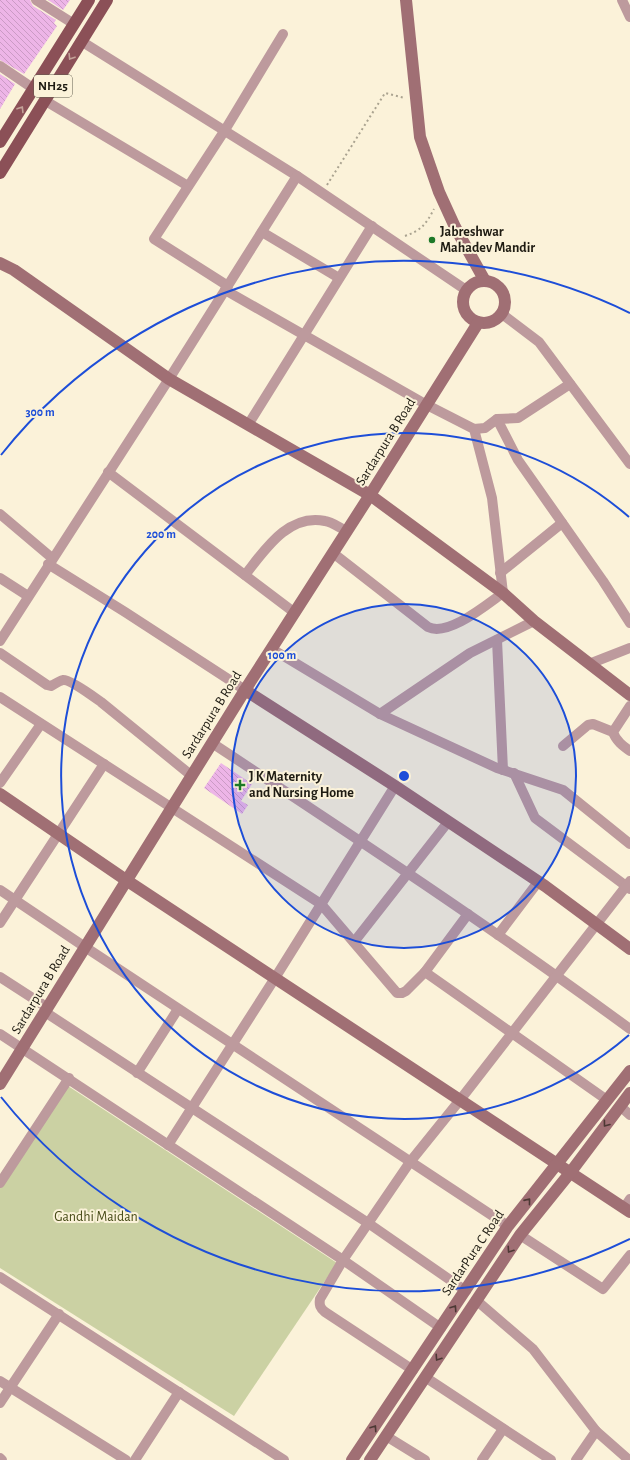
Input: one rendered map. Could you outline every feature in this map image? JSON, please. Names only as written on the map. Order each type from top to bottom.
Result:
[{"type":"main road","name":"NH25","points":[[0,142],[89,0]]},
{"type":"main road","name":"NH25","points":[[0,173],[107,0]]},
{"type":"street","points":[[36,0],[74,24]]},
{"type":"street","points":[[406,0],[420,137],[440,192],[466,249],[485,281]]},
{"type":"street","points":[[622,0],[630,17]]},
{"type":"street","points":[[283,34],[225,130],[154,239],[226,288],[427,405],[474,428],[485,428],[497,419],[518,418],[570,384]]},
{"type":"street","points":[[80,42],[298,176],[466,290]]},
{"type":"street","points":[[0,66],[34,89]]},
{"type":"street","points":[[44,100],[188,186]]},
{"type":"street","points":[[0,640],[298,176]]},
{"type":"street","points":[[248,425],[372,226]]},
{"type":"street","points":[[262,232],[339,278]]},
{"type":"street","points":[[0,263],[14,270],[169,379],[370,495],[503,594],[534,621],[630,695]]},
{"type":"street","points":[[478,282],[492,282],[503,292],[505,307],[502,314],[492,322],[478,323],[472,320],[467,316],[464,310],[463,296],[466,290],[471,285],[478,282]]},
{"type":"street","points":[[502,314],[539,342],[630,464]]},
{"type":"street","name":"Sardarpura B Road","points":[[0,1084],[245,690],[478,323]]},
{"type":"street","points":[[497,419],[518,460],[630,623]]},
{"type":"street","points":[[474,428],[492,498],[503,594]]},
{"type":"street","points":[[108,472],[295,613]]},
{"type":"street","points":[[0,514],[50,561],[125,612],[395,786],[538,882],[630,949]]},
{"type":"street","points":[[245,575],[270,543],[291,527],[303,522],[316,520],[326,521],[347,531]]},
{"type":"street","points":[[500,573],[562,523]]},
{"type":"street","points":[[333,553],[428,627],[433,629],[448,628],[460,622],[503,594]]},
{"type":"street","points":[[0,578],[28,596]]},
{"type":"street","points":[[380,714],[470,653],[534,621]]},
{"type":"street","points":[[497,640],[503,770]]},
{"type":"street","points":[[272,648],[380,714],[503,770],[563,790],[630,844]]},
{"type":"street","points":[[589,664],[630,648]]},
{"type":"street","points":[[0,653],[47,685],[51,686],[65,680],[88,693],[192,776]]},
{"type":"street","points":[[0,697],[321,904],[397,992],[402,993],[406,991],[425,972],[468,914]]},
{"type":"street","points":[[630,706],[613,732],[614,737],[630,751]]},
{"type":"street","points":[[0,783],[41,724]]},
{"type":"street","points":[[563,746],[588,725],[593,724],[613,732]]},
{"type":"street","points":[[212,743],[361,840],[498,934],[630,1029]]},
{"type":"street","points":[[0,923],[104,764]]},
{"type":"street","points":[[413,1370],[321,1309],[320,1298],[343,1260],[410,1162],[629,885],[535,818],[514,773]]},
{"type":"street","points":[[168,1145],[395,786]]},
{"type":"street","points":[[0,794],[126,880],[570,1173],[628,1206]]},
{"type":"street","points":[[354,942],[409,874],[448,822]]},
{"type":"street","points":[[498,934],[538,882]]},
{"type":"street","points":[[0,890],[85,948],[508,1226]]},
{"type":"street","points":[[425,972],[607,1100]]},
{"type":"street","points":[[0,977],[137,1072],[368,1223],[466,1291]]},
{"type":"street","points":[[137,1072],[178,1009]]},
{"type":"street","points":[[0,1034],[343,1260],[441,1328]]},
{"type":"street","name":"SardarPura C Road","points":[[352,1460],[508,1226],[630,1071]]},
{"type":"street","points":[[0,1183],[68,1078]]},
{"type":"street","name":"SardarPura C Road","points":[[370,1460],[520,1236],[570,1173],[630,1093]]},
{"type":"street","points":[[620,1106],[630,1115]]},
{"type":"street","points":[[520,1236],[603,1289],[630,1255]]},
{"type":"street","points":[[0,1277],[284,1460]]},
{"type":"street","points":[[476,1300],[533,1349],[596,1431],[629,1460]]},
{"type":"street","points":[[0,1403],[59,1314]]},
{"type":"street","points":[[425,1377],[551,1460]]},
{"type":"street","points":[[0,1380],[126,1460]]},
{"type":"street","points":[[135,1460],[179,1392]]},
{"type":"street","points":[[482,1460],[503,1429]]},
{"type":"street","points":[[576,1460],[596,1431]]},
{"type":"street","points":[[386,1436],[425,1460]]},
{"type":"path","points":[[322,192],[385,93],[405,98],[416,97]]},
{"type":"path","points":[[388,237],[402,238],[415,233],[426,224],[435,208]]},
{"type":"green space","name":"Gandhi Maidan","points":[[62,1082],[337,1263],[234,1416],[0,1268],[0,1175]]},
{"type":"building","points":[[0,0],[30,0],[33,6],[56,20],[54,23],[57,26],[24,74],[0,60]]},
{"type":"building","points":[[48,0],[70,0],[63,10]]},
{"type":"building","points":[[0,74],[15,84],[0,109]]},
{"type":"building","points":[[221,763],[252,784],[241,801],[248,805],[242,814],[204,788]]},
{"type":"place","name":"Jabreshwar Mahadev Mandir","points":[[432,240]]},
{"type":"place","name":"J K Maternity and Nursing Home","points":[[240,785]]}]
